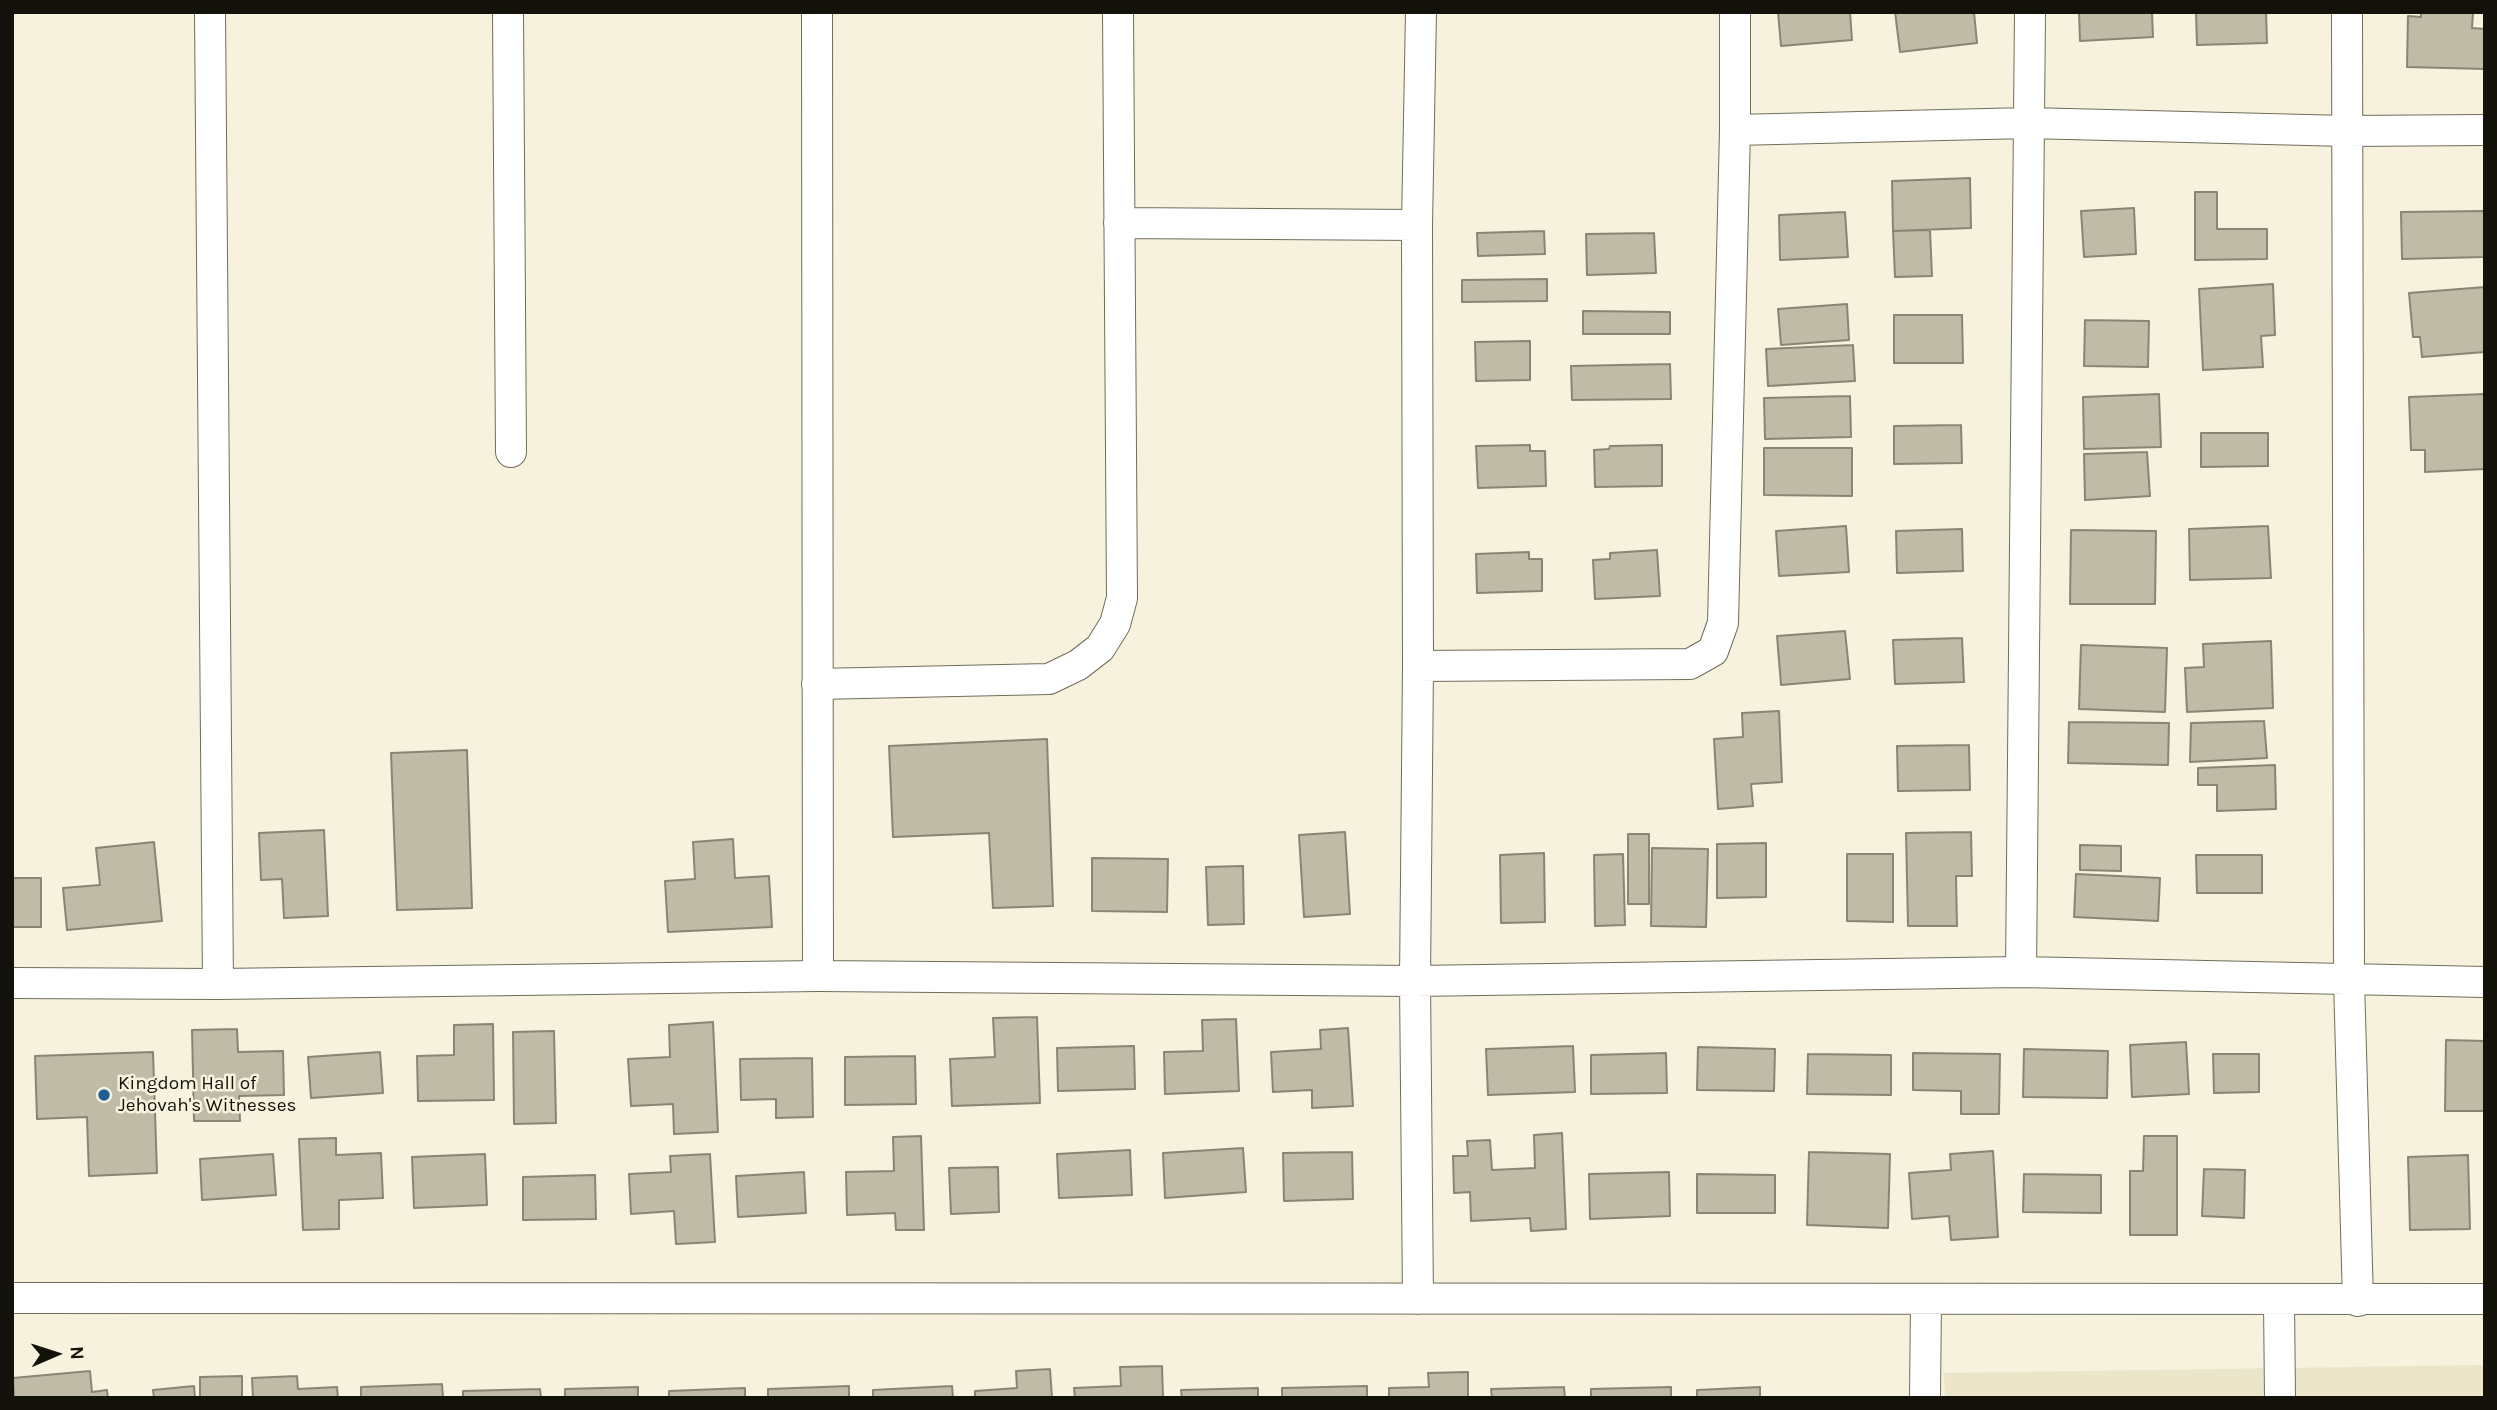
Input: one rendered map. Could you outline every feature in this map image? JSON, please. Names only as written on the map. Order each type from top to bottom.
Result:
[{"type":"street","points":[[210,12],[218,984]]},
{"type":"street","points":[[508,12],[511,452]]},
{"type":"street","points":[[817,12],[818,976]]},
{"type":"street","points":[[817,684],[1049,679],[1079,666],[1100,648],[1115,624],[1122,598],[1118,12]]},
{"type":"street","points":[[1418,1299],[1415,981],[1418,666],[1417,225],[1421,12]]},
{"type":"street","points":[[1418,666],[1690,664],[1713,651],[1723,623],[1735,130],[1735,12]]},
{"type":"street","points":[[2021,972],[2030,12]]},
{"type":"street","points":[[2347,12],[2349,980],[2358,1301]]},
{"type":"street","points":[[1735,130],[2028,123],[2347,131],[2485,130]]},
{"type":"street","points":[[1119,223],[1417,225]]},
{"type":"street","points":[[12,983],[218,984],[818,976],[1415,981],[2021,972],[2485,982]]},
{"type":"street","points":[[12,1298],[2485,1299]]},
{"type":"street","points":[[1925,1398],[1926,1300]]},
{"type":"street","points":[[2279,1301],[2280,1398]]},
{"type":"shaded area","points":[[2485,1365],[2485,1398],[1945,1398],[1944,1373]]},
{"type":"building","points":[[1778,12],[1850,12],[1852,40],[1781,46]]},
{"type":"building","points":[[1895,12],[1974,12],[1977,43],[1900,52]]},
{"type":"building","points":[[2079,12],[2152,12],[2153,37],[2080,41]]},
{"type":"building","points":[[2196,12],[2266,12],[2267,43],[2197,45]]},
{"type":"building","points":[[2421,12],[2473,12],[2472,28],[2485,29],[2485,69],[2407,67],[2408,16],[2421,17]]},
{"type":"building","points":[[1970,178],[1971,228],[1893,231],[1892,181]]},
{"type":"building","points":[[2195,192],[2217,192],[2217,229],[2267,229],[2267,259],[2195,260]]},
{"type":"building","points":[[2134,208],[2136,254],[2084,257],[2081,211]]},
{"type":"building","points":[[2485,211],[2485,257],[2402,259],[2401,212]]},
{"type":"building","points":[[1845,212],[1848,257],[1780,260],[1779,215]]},
{"type":"building","points":[[1930,230],[1932,276],[1895,277],[1893,231]]},
{"type":"building","points":[[1544,231],[1545,254],[1478,256],[1477,233]]},
{"type":"building","points":[[1654,233],[1656,273],[1587,275],[1586,234]]},
{"type":"building","points":[[1547,279],[1547,301],[1462,302],[1462,280]]},
{"type":"building","points":[[2273,284],[2275,335],[2261,336],[2263,367],[2203,370],[2199,289]]},
{"type":"building","points":[[2485,287],[2485,352],[2422,357],[2420,337],[2413,337],[2409,293]]},
{"type":"building","points":[[1847,304],[1849,340],[1781,345],[1778,309]]},
{"type":"building","points":[[1583,311],[1670,312],[1670,334],[1583,334]]},
{"type":"building","points":[[1894,315],[1962,315],[1963,363],[1894,363]]},
{"type":"building","points":[[2085,320],[2149,321],[2148,367],[2084,366]]},
{"type":"building","points":[[1530,341],[1530,380],[1476,381],[1475,342]]},
{"type":"building","points":[[1853,345],[1855,381],[1768,386],[1766,349]]},
{"type":"building","points":[[1670,364],[1671,399],[1572,400],[1571,366]]},
{"type":"building","points":[[2159,394],[2161,447],[2084,449],[2083,397]]},
{"type":"building","points":[[2485,394],[2485,469],[2425,472],[2425,450],[2411,450],[2409,397]]},
{"type":"building","points":[[1850,396],[1851,437],[1765,439],[1764,398]]},
{"type":"building","points":[[1961,425],[1962,463],[1894,464],[1894,426]]},
{"type":"building","points":[[2201,433],[2268,433],[2268,466],[2201,467]]},
{"type":"building","points":[[1530,445],[1530,451],[1545,451],[1546,486],[1478,488],[1476,446]]},
{"type":"building","points":[[1662,445],[1662,486],[1595,487],[1594,450],[1609,449],[1610,446]]},
{"type":"building","points":[[1764,448],[1852,448],[1852,496],[1764,495]]},
{"type":"building","points":[[2147,452],[2150,496],[2085,500],[2084,454]]},
{"type":"building","points":[[1846,526],[1849,572],[1779,576],[1776,531]]},
{"type":"building","points":[[2268,526],[2271,578],[2190,580],[2189,529]]},
{"type":"building","points":[[1962,529],[1963,571],[1897,573],[1896,531]]},
{"type":"building","points":[[2071,530],[2156,531],[2155,604],[2070,604]]},
{"type":"building","points":[[1657,550],[1660,596],[1595,599],[1593,560],[1610,559],[1610,553]]},
{"type":"building","points":[[1529,552],[1529,559],[1542,559],[1542,591],[1477,593],[1476,554]]},
{"type":"building","points":[[1845,631],[1850,679],[1781,685],[1777,636]]},
{"type":"building","points":[[1962,638],[1964,682],[1895,684],[1893,640]]},
{"type":"building","points":[[2271,641],[2273,708],[2187,712],[2185,668],[2204,667],[2203,644]]},
{"type":"building","points":[[2081,645],[2167,648],[2165,712],[2079,709]]},
{"type":"building","points":[[1779,711],[1782,782],[1751,784],[1753,806],[1718,809],[1714,739],[1743,737],[1742,713]]},
{"type":"building","points":[[2264,721],[2267,758],[2190,762],[2191,723]]},
{"type":"building","points":[[2069,722],[2169,723],[2168,765],[2068,763]]},
{"type":"building","points":[[1047,739],[1053,906],[993,908],[989,833],[893,837],[889,746]]},
{"type":"building","points":[[1969,745],[1970,790],[1898,791],[1897,746]]},
{"type":"building","points":[[467,750],[472,908],[397,910],[391,753]]},
{"type":"building","points":[[2275,765],[2276,809],[2217,811],[2217,785],[2198,785],[2198,768]]},
{"type":"building","points":[[324,830],[328,916],[284,918],[282,879],[261,880],[259,833]]},
{"type":"building","points":[[1345,832],[1350,914],[1304,917],[1299,835]]},
{"type":"building","points":[[1971,832],[1972,876],[1956,876],[1957,926],[1908,926],[1906,833]]},
{"type":"building","points":[[1628,834],[1649,834],[1649,904],[1628,904]]},
{"type":"building","points":[[733,839],[735,878],[769,876],[772,927],[668,932],[665,881],[695,879],[693,842]]},
{"type":"building","points":[[154,842],[162,921],[67,930],[63,888],[100,885],[96,848]]},
{"type":"building","points":[[1766,843],[1766,897],[1717,898],[1717,844]]},
{"type":"building","points":[[2080,845],[2121,846],[2121,871],[2080,870]]},
{"type":"building","points":[[1652,848],[1708,849],[1706,927],[1651,926]]},
{"type":"building","points":[[1544,853],[1545,922],[1501,923],[1500,855]]},
{"type":"building","points":[[1623,854],[1625,925],[1595,926],[1594,855]]},
{"type":"building","points":[[1847,854],[1893,854],[1893,922],[1847,921]]},
{"type":"building","points":[[2196,855],[2262,855],[2262,893],[2197,893]]},
{"type":"building","points":[[1092,858],[1168,859],[1167,912],[1092,911]]},
{"type":"building","points":[[1243,866],[1244,924],[1208,925],[1206,867]]},
{"type":"building","points":[[2076,874],[2160,878],[2158,921],[2074,917]]},
{"type":"building","points":[[12,878],[41,878],[41,927],[12,927]]},
{"type":"building","points":[[1037,1017],[1040,1103],[952,1106],[950,1059],[995,1057],[993,1018]]},
{"type":"building","points":[[1236,1019],[1239,1091],[1165,1094],[1164,1052],[1203,1051],[1202,1020]]},
{"type":"building","points":[[713,1022],[718,1132],[674,1134],[673,1104],[631,1106],[628,1059],[670,1057],[669,1025]]},
{"type":"building","points":[[493,1024],[494,1100],[418,1101],[417,1056],[454,1055],[454,1025]]},
{"type":"building","points":[[1348,1028],[1353,1106],[1312,1108],[1312,1090],[1273,1092],[1271,1052],[1321,1049],[1320,1030]]},
{"type":"building","points":[[237,1029],[238,1052],[283,1051],[284,1095],[239,1096],[240,1121],[194,1121],[192,1030]]},
{"type":"building","points":[[554,1031],[556,1123],[514,1124],[513,1032]]},
{"type":"building","points":[[2446,1040],[2485,1041],[2485,1111],[2445,1111]]},
{"type":"building","points":[[2186,1042],[2189,1094],[2132,1097],[2130,1045]]},
{"type":"building","points":[[1134,1046],[1135,1089],[1058,1091],[1057,1048]]},
{"type":"building","points":[[1573,1046],[1575,1092],[1488,1095],[1486,1049]]},
{"type":"building","points":[[1698,1047],[1775,1049],[1774,1091],[1697,1090]]},
{"type":"building","points":[[2024,1049],[2108,1051],[2107,1098],[2023,1097]]},
{"type":"building","points":[[153,1052],[157,1173],[89,1176],[87,1117],[37,1119],[35,1056]]},
{"type":"building","points":[[380,1052],[383,1093],[311,1098],[308,1057]]},
{"type":"building","points":[[1666,1053],[1667,1093],[1591,1094],[1591,1055]]},
{"type":"building","points":[[1913,1053],[2000,1054],[1999,1114],[1961,1114],[1961,1091],[1913,1090]]},
{"type":"building","points":[[1808,1054],[1891,1055],[1891,1095],[1807,1094]]},
{"type":"building","points":[[2213,1054],[2259,1054],[2259,1092],[2214,1093]]},
{"type":"building","points":[[915,1056],[916,1104],[845,1105],[845,1057]]},
{"type":"building","points":[[812,1058],[813,1117],[776,1118],[776,1099],[741,1100],[740,1059]]},
{"type":"building","points":[[1562,1133],[1566,1229],[1531,1231],[1530,1218],[1471,1221],[1470,1192],[1454,1193],[1453,1156],[1468,1156],[1467,1141],[1490,1140],[1492,1170],[1535,1168],[1534,1135]]},
{"type":"building","points":[[921,1136],[924,1230],[896,1230],[895,1213],[847,1215],[846,1172],[894,1171],[893,1137]]},
{"type":"building","points":[[2144,1136],[2177,1136],[2177,1235],[2130,1235],[2130,1171],[2143,1171]]},
{"type":"building","points":[[336,1138],[336,1155],[381,1153],[383,1198],[339,1200],[339,1229],[303,1230],[299,1139]]},
{"type":"building","points":[[1243,1148],[1246,1192],[1165,1198],[1163,1153]]},
{"type":"building","points":[[1130,1150],[1132,1195],[1059,1198],[1057,1154]]},
{"type":"building","points":[[1993,1151],[1998,1237],[1951,1240],[1949,1216],[1912,1219],[1909,1173],[1951,1170],[1950,1154]]},
{"type":"building","points":[[1352,1152],[1353,1199],[1284,1201],[1283,1153]]},
{"type":"building","points":[[1809,1152],[1890,1154],[1888,1228],[1807,1225]]},
{"type":"building","points":[[273,1154],[276,1195],[202,1200],[200,1159]]},
{"type":"building","points":[[485,1154],[487,1205],[414,1208],[412,1157]]},
{"type":"building","points":[[710,1154],[715,1242],[676,1244],[674,1211],[631,1214],[629,1174],[671,1172],[670,1156]]},
{"type":"building","points":[[2468,1155],[2470,1229],[2410,1230],[2408,1157]]},
{"type":"building","points":[[998,1167],[999,1212],[951,1214],[949,1168]]},
{"type":"building","points":[[2204,1169],[2245,1170],[2244,1218],[2202,1216]]},
{"type":"building","points":[[804,1172],[806,1213],[738,1217],[736,1176]]},
{"type":"building","points":[[1669,1172],[1670,1216],[1590,1219],[1589,1174]]},
{"type":"building","points":[[1697,1174],[1775,1175],[1775,1213],[1697,1213]]},
{"type":"building","points":[[2024,1174],[2101,1175],[2101,1213],[2023,1212]]},
{"type":"building","points":[[595,1175],[596,1219],[523,1220],[523,1177]]},
{"type":"building","points":[[1162,1366],[1163,1398],[1075,1398],[1074,1388],[1121,1386],[1120,1367]]},
{"type":"building","points":[[1050,1369],[1052,1398],[975,1398],[975,1391],[1017,1388],[1016,1371]]},
{"type":"building","points":[[90,1371],[92,1392],[107,1390],[108,1398],[14,1398],[13,1378]]},
{"type":"building","points":[[1468,1372],[1468,1398],[1389,1398],[1389,1388],[1429,1387],[1428,1373]]},
{"type":"building","points":[[242,1376],[242,1398],[200,1398],[200,1377]]},
{"type":"building","points":[[297,1376],[298,1389],[337,1387],[338,1398],[253,1398],[252,1378]]},
{"type":"building","points":[[442,1384],[443,1398],[361,1398],[361,1387]]},
{"type":"building","points":[[194,1386],[195,1398],[154,1398],[153,1390]]},
{"type":"building","points":[[849,1386],[849,1398],[768,1398],[768,1389]]},
{"type":"building","points":[[952,1386],[953,1398],[873,1398],[873,1390]]},
{"type":"building","points":[[1367,1386],[1367,1398],[1282,1398],[1282,1388]]},
{"type":"building","points":[[638,1387],[638,1398],[565,1398],[565,1389]]},
{"type":"building","points":[[1564,1387],[1565,1398],[1492,1398],[1491,1389]]},
{"type":"building","points":[[1671,1387],[1671,1398],[1591,1398],[1591,1389]]},
{"type":"building","points":[[1760,1387],[1760,1398],[1697,1398],[1697,1390]]},
{"type":"building","points":[[745,1388],[745,1398],[669,1398],[669,1391]]},
{"type":"building","points":[[1258,1388],[1258,1398],[1182,1398],[1181,1390]]},
{"type":"building","points":[[540,1389],[541,1398],[463,1398],[463,1391]]},
{"type":"place","name":"Kingdom Hall of Jehovah's Witnesses","points":[[104,1095]]}]
